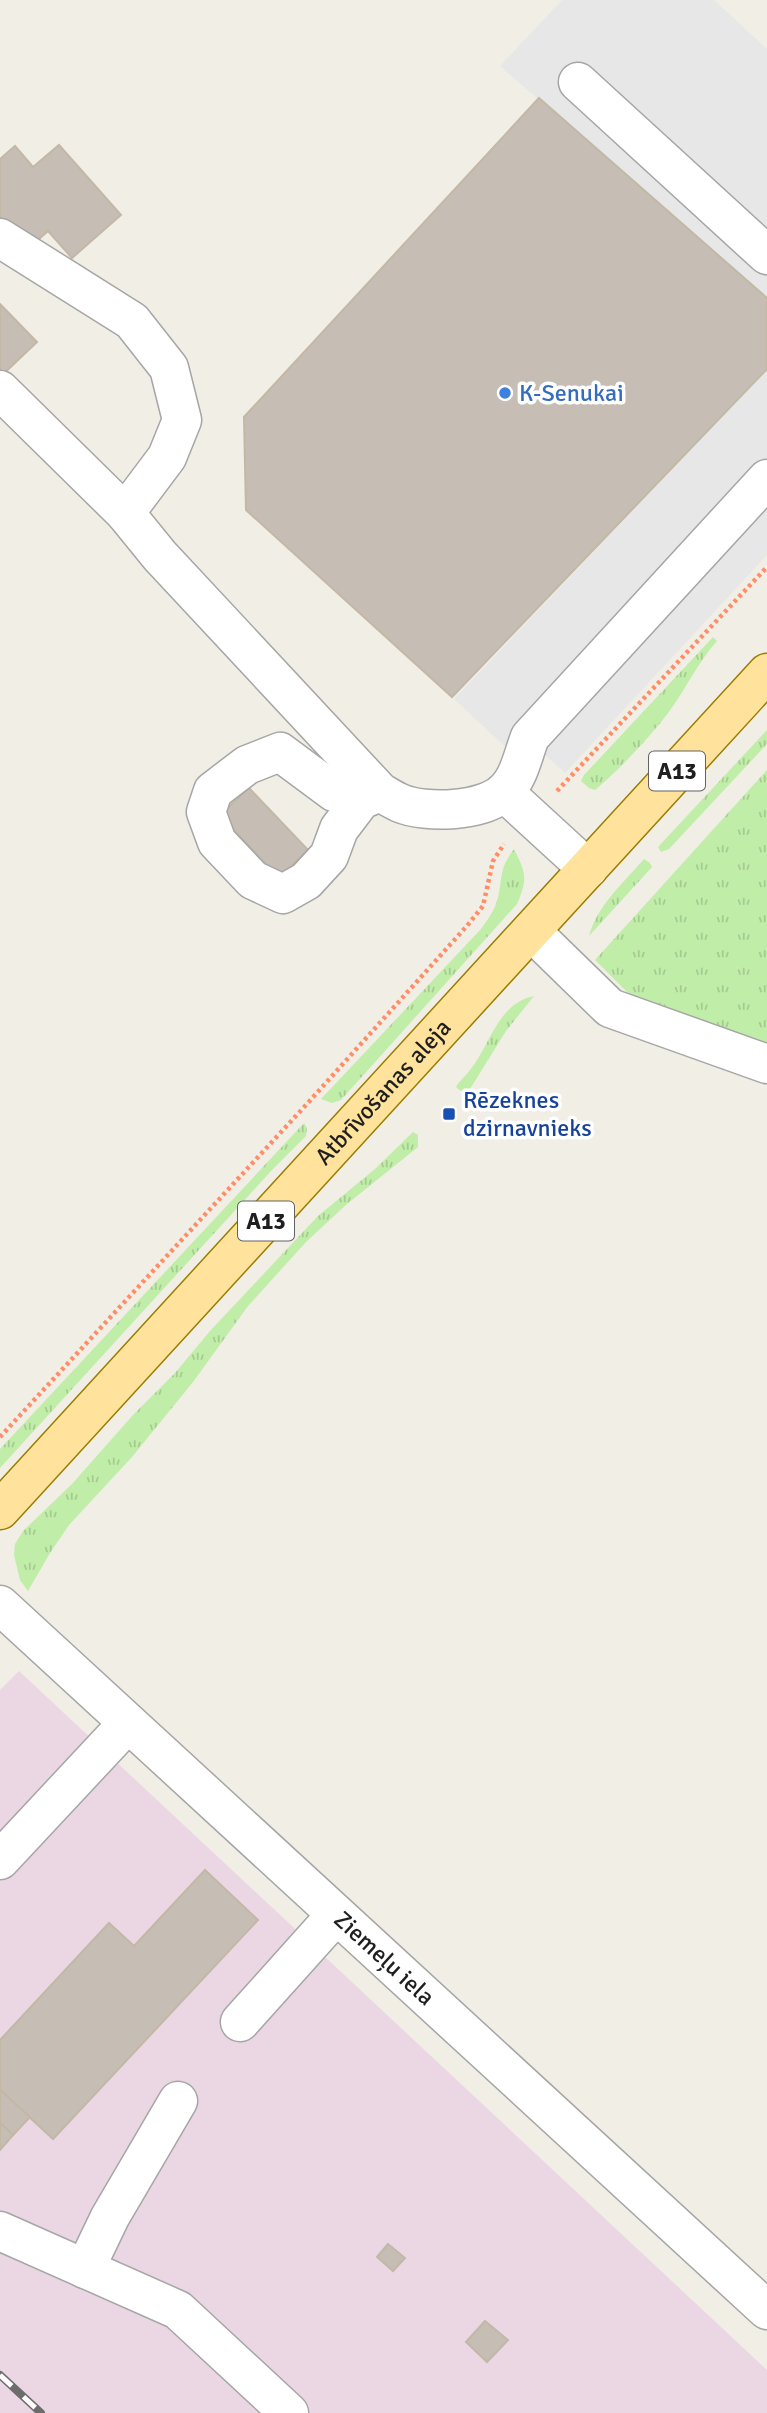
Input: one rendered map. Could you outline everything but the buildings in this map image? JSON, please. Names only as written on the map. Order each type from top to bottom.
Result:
[{"type":"main road","name":"Atbrīvošanas aleja","points":[[0,1510],[767,673]]},
{"type":"street","points":[[578,82],[767,255]]},
{"type":"street","points":[[0,238],[132,321],[169,368],[182,420],[167,457],[125,513]]},
{"type":"street","points":[[0,390],[125,513],[160,556],[380,792],[401,804],[422,808],[473,808],[504,792],[517,773],[530,737],[767,479]]},
{"type":"street","points":[[504,792],[588,869]]},
{"type":"street","points":[[531,931],[610,1008],[767,1064]]},
{"type":"street","name":"Ziemeļu iela","points":[[0,1605],[767,2310]]},
{"type":"street","points":[[0,1860],[128,1723]]},
{"type":"street","points":[[240,2022],[336,1915]]},
{"type":"street","points":[[85,2269],[110,2217],[178,2101]]},
{"type":"street","points":[[0,2231],[178,2310],[289,2413]]},
{"type":"path","points":[[0,1437],[466,927],[483,906],[493,861],[506,842],[767,567]]},
{"type":"shaded area","points":[[562,0],[714,0],[767,49],[767,299],[500,66]]},
{"type":"shaded area","points":[[767,369],[767,555],[565,773],[544,754],[513,754],[454,699]]},
{"type":"shaded area","points":[[19,1671],[767,2370],[767,2413],[0,2413],[0,1690]]},
{"type":"green space","points":[[713,637],[717,641],[655,730],[605,782],[595,790],[589,788],[581,781],[584,775]]},
{"type":"green space","points":[[767,730],[767,744],[669,849],[661,852],[658,847]]},
{"type":"green space","points":[[767,770],[767,1046],[633,998],[595,960]]},
{"type":"green space","points":[[514,849],[524,876],[517,904],[341,1100],[332,1103],[321,1099],[481,929],[495,906],[504,867]]},
{"type":"green space","points":[[644,859],[652,867],[589,936],[604,905]]},
{"type":"green space","points":[[534,996],[506,1031],[470,1089],[461,1091],[456,1087],[477,1060],[503,1016],[521,1000]]},
{"type":"green space","points":[[304,1123],[307,1128],[306,1136],[0,1468],[0,1449]]},
{"type":"green space","points":[[413,1132],[418,1135],[418,1147],[347,1204],[306,1242],[248,1306],[193,1382],[132,1457],[69,1525],[28,1591],[20,1580],[14,1555],[15,1544],[23,1531],[72,1484],[318,1216],[375,1169]]},
{"type":"railway","points":[[0,2375],[41,2413]]},
{"type":"place","name":"K-Senukai","points":[[505,393]]},
{"type":"place","name":"Rēzeknes dzirnavnieks","points":[[449,1114]]}]
